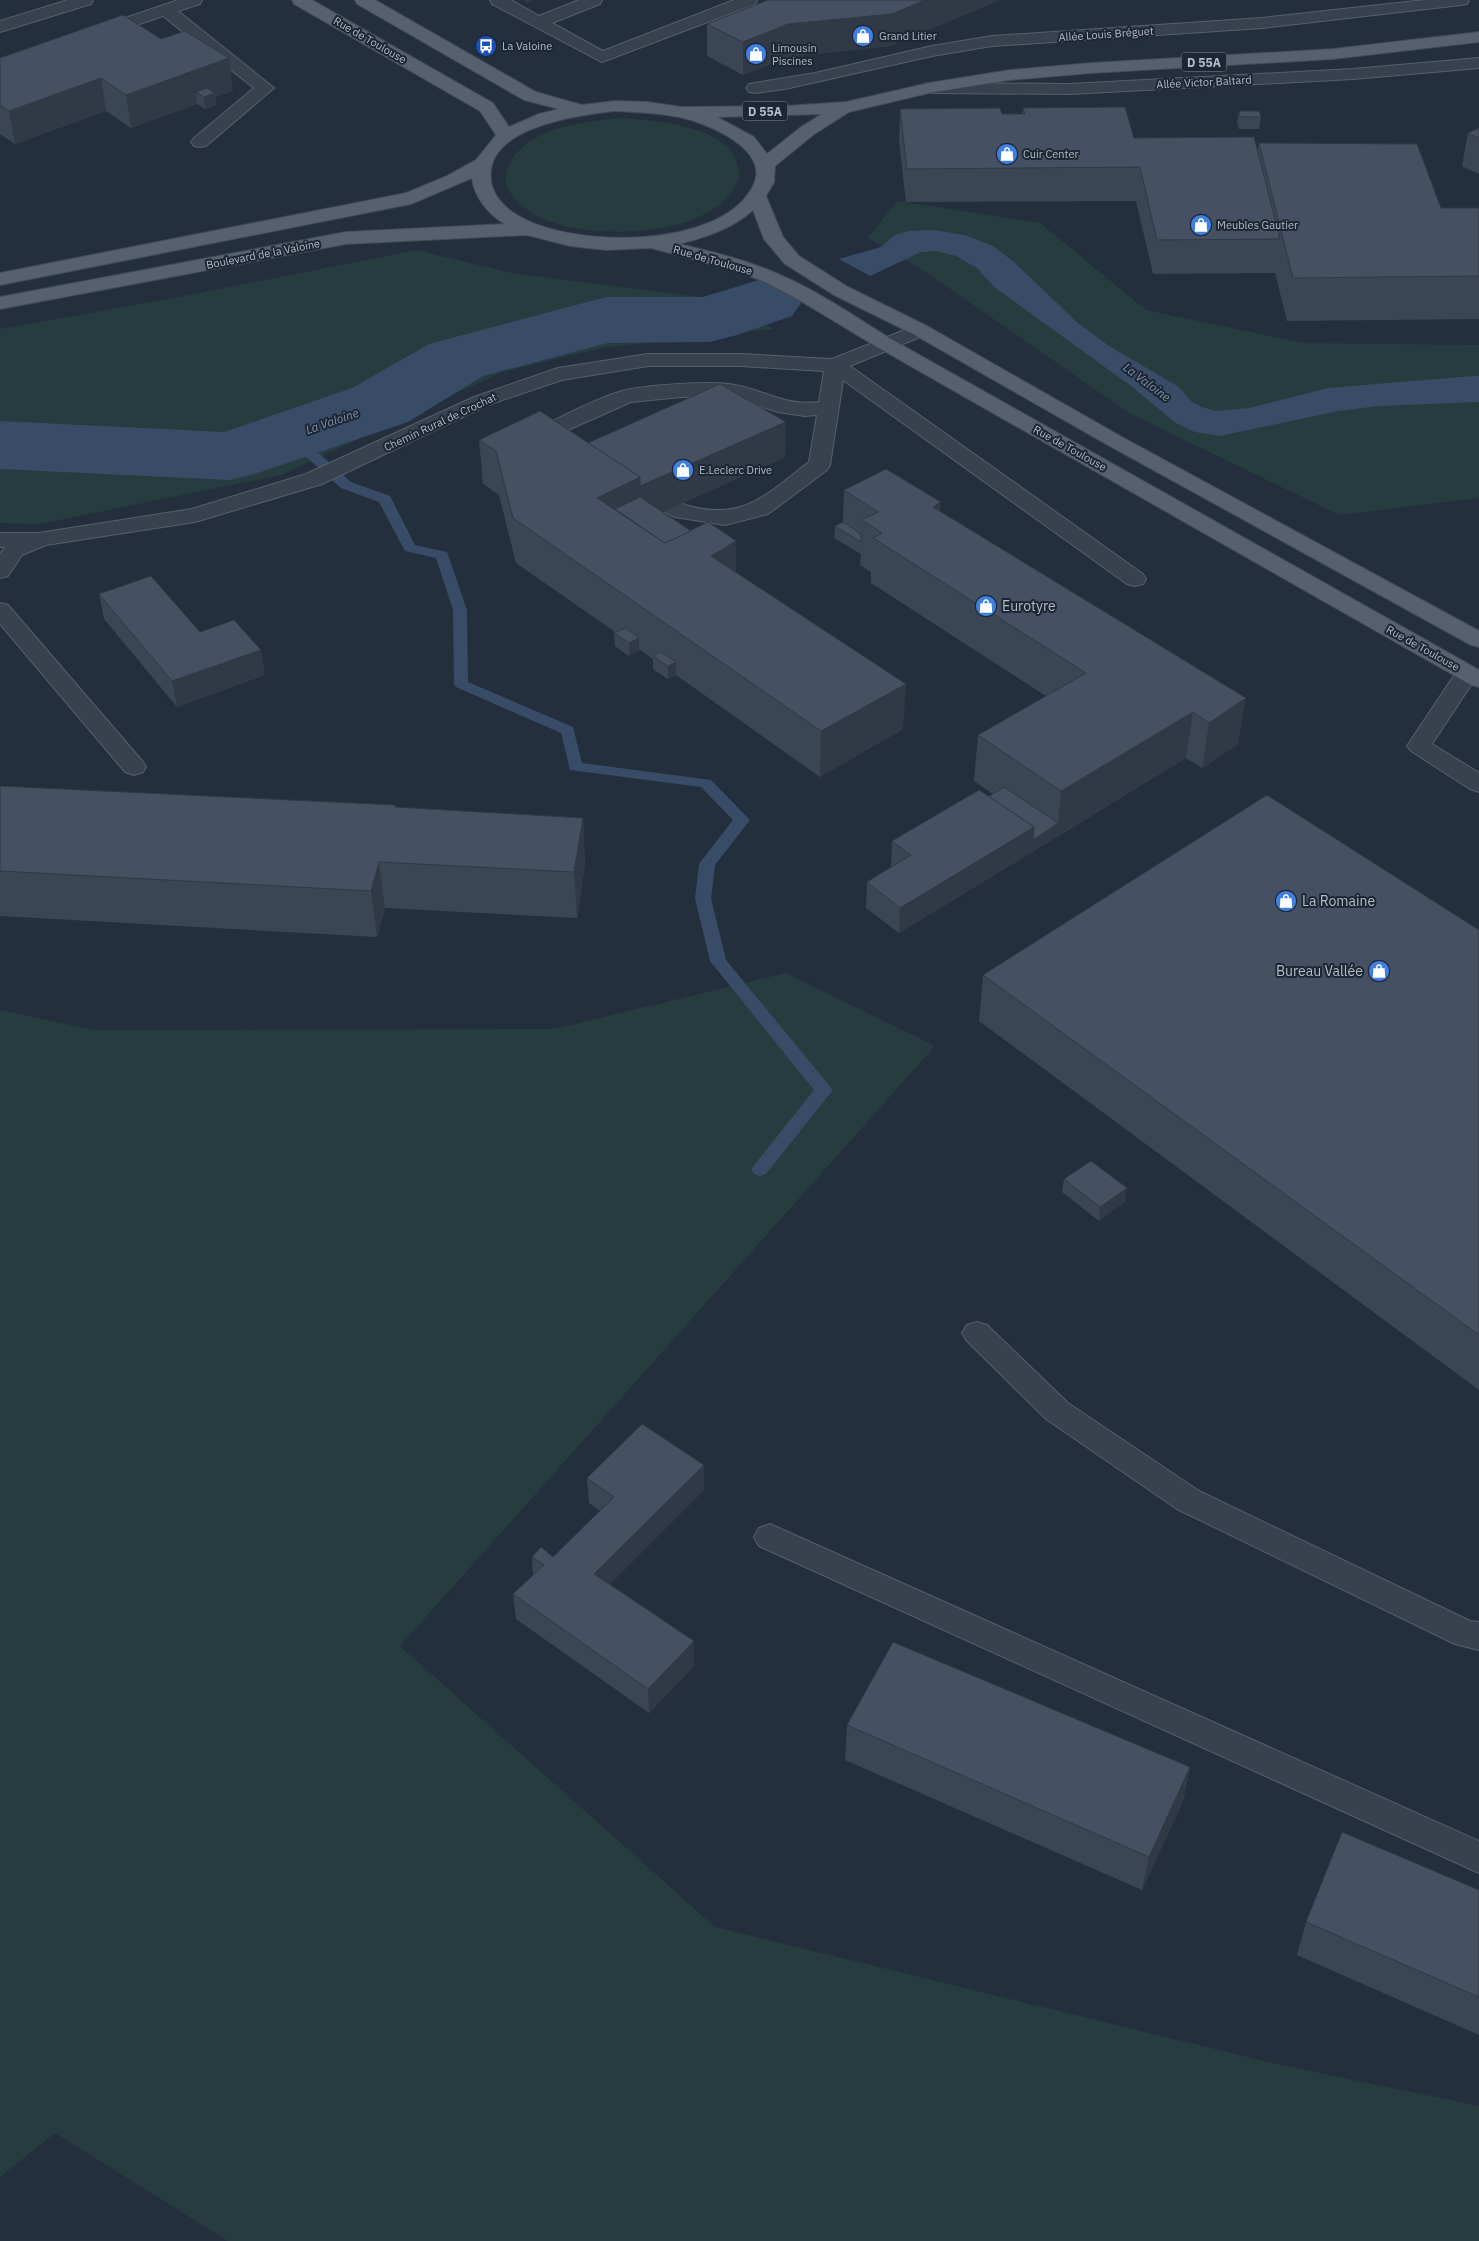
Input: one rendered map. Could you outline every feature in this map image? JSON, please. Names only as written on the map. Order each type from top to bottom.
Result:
[{"type":"main road","name":"Rue de Toulouse","points":[[300,0],[486,107],[506,136]]},
{"type":"main road","points":[[363,0],[530,96],[580,110]]},
{"type":"main road","name":"D 55A","points":[[684,112],[784,111],[846,107],[929,88],[1019,74],[1333,54],[1479,37]]},
{"type":"main road","points":[[482,164],[491,149],[506,136],[539,120],[580,110],[615,106],[650,107],[684,112],[723,124],[751,143],[765,166]]},
{"type":"main road","name":"D 55A","points":[[765,166],[807,131],[846,107]]},
{"type":"main road","name":"Rue de Toulouse","points":[[482,164],[481,188],[497,210],[528,229],[586,243],[618,245],[651,242],[704,230],[733,218],[757,197],[766,176],[765,166]]},
{"type":"main road","name":"Boulevard de la Valoine","points":[[0,279],[411,198],[454,180],[482,164]]},
{"type":"main road","points":[[757,197],[774,240],[792,260],[841,291],[920,330],[1115,441],[1479,640]]},
{"type":"main road","name":"Boulevard de la Valoine","points":[[0,303],[346,238],[528,229]]},
{"type":"main road","name":"Rue de Toulouse","points":[[651,242],[771,278],[1473,677]]},
{"type":"street","points":[[0,27],[85,0]]},
{"type":"street","points":[[83,38],[194,0]]},
{"type":"street","points":[[498,0],[602,57],[749,0]]},
{"type":"street","points":[[538,22],[594,0]]},
{"type":"street","name":"Allée Louis Bréguet","points":[[755,88],[785,84],[881,62],[991,41],[1144,32],[1372,13],[1461,0]]},
{"type":"street","points":[[166,10],[265,88],[200,142]]},
{"type":"street","name":"Allée Victor Baltard","points":[[929,88],[1070,89],[1353,74],[1479,63]]},
{"type":"street","name":"Chemin Rural de Crochat","points":[[0,540],[39,540],[195,515],[314,479],[481,401],[558,374],[648,360],[741,360],[835,365],[884,343],[920,330]]},
{"type":"street","points":[[625,482],[649,497],[683,512],[725,518],[760,509],[819,465],[826,407],[835,365],[1135,579]]},
{"type":"street","points":[[577,452],[545,432],[627,396],[681,391],[729,390],[778,406],[805,410],[826,407]]},
{"type":"street","points":[[0,571],[14,550],[39,540]]},
{"type":"street","points":[[0,610],[134,767]]},
{"type":"street","points":[[1473,677],[1419,746],[1479,784]]},
{"type":"street","points":[[977,1333],[1057,1410],[1188,1500],[1466,1634],[1479,1636]]},
{"type":"street","points":[[770,1537],[1479,1857]]},
{"type":"green space","points":[[619,118],[668,123],[704,133],[719,140],[730,150],[737,163],[738,181],[724,201],[703,215],[676,225],[646,230],[614,232],[557,224],[530,212],[510,193],[507,187],[506,175],[512,160],[522,147],[552,131],[587,122]]},
{"type":"green space","points":[[897,201],[1040,223],[1146,310],[1303,343],[1479,345],[1479,498],[1339,515],[1129,413],[920,268],[868,238]]},
{"type":"green space","points":[[417,250],[511,273],[718,299],[774,329],[602,348],[502,372],[281,475],[40,524],[0,523],[0,329],[179,297]]},
{"type":"green space","points":[[786,973],[935,1046],[400,1646],[715,1927],[1268,2062],[1479,2106],[1479,2241],[228,2241],[55,2133],[0,2177],[0,1010],[94,1030],[554,1029]]},
{"type":"water","points":[[934,230],[965,235],[993,246],[1014,262],[1078,323],[1109,346],[1179,387],[1192,402],[1202,407],[1216,411],[1249,408],[1328,388],[1473,376],[1479,376],[1479,402],[1379,406],[1338,411],[1220,436],[1195,432],[1176,423],[1131,386],[993,286],[977,268],[956,256],[937,251],[921,252],[870,276],[839,259],[881,247],[895,235],[908,231]]},
{"type":"building","points":[[768,0],[925,0],[892,14],[788,24],[743,42],[707,24]]},
{"type":"building","points":[[123,15],[161,39],[185,31],[229,58],[126,95],[101,78],[9,111],[0,105],[0,58]]},
{"type":"building","points":[[207,88],[215,93],[204,97],[196,92]]},
{"type":"building","points":[[1125,107],[1134,138],[1254,137],[1280,239],[1157,240],[1140,167],[907,169],[900,109],[1000,108],[1002,114],[1025,114],[1023,108]]},
{"type":"building","points":[[1239,111],[1259,111],[1261,117],[1240,117]]},
{"type":"building","points":[[1479,128],[1479,138],[1468,133]]},
{"type":"building","points":[[1259,143],[1417,144],[1441,208],[1479,208],[1479,276],[1293,278]]},
{"type":"building","points":[[720,384],[786,422],[640,486],[640,477],[588,443]]},
{"type":"building","points":[[540,411],[640,477],[597,498],[665,543],[708,522],[736,541],[711,556],[906,684],[821,731],[513,518],[496,451],[479,440]]},
{"type":"building","points":[[886,469],[941,502],[933,507],[1246,698],[1209,723],[1193,712],[1061,791],[978,735],[1086,673],[873,538],[882,533],[862,520],[878,512],[844,490]]},
{"type":"building","points":[[640,497],[691,531],[665,543],[615,509]]},
{"type":"building","points":[[843,522],[861,534],[861,542],[835,526]]},
{"type":"building","points":[[151,576],[200,632],[234,620],[261,650],[172,681],[99,594]]},
{"type":"building","points":[[625,628],[639,638],[629,643],[614,633]]},
{"type":"building","points":[[661,652],[676,662],[668,666],[653,656]]},
{"type":"building","points":[[0,786],[395,805],[395,807],[583,818],[574,872],[379,862],[371,891],[0,871]]},
{"type":"building","points":[[1004,787],[1058,823],[1033,840],[1034,827],[988,797]]},
{"type":"building","points":[[979,790],[1034,827],[900,908],[867,882],[911,855],[892,841]]},
{"type":"building","points":[[1267,795],[1479,930],[1479,1335],[983,975]]},
{"type":"building","points":[[1091,1161],[1127,1188],[1100,1207],[1064,1179]]},
{"type":"building","points":[[642,1424],[704,1465],[594,1574],[694,1641],[648,1689],[513,1594],[544,1565],[532,1557],[541,1547],[553,1557],[614,1497],[587,1478]]},
{"type":"building","points":[[893,1642],[1190,1767],[1149,1857],[847,1725]]},
{"type":"building","points":[[1342,1832],[1479,1890],[1479,1997],[1306,1922]]},
{"type":"waterway","name":"La Valoine","points":[[0,445],[230,456],[380,405],[456,360],[606,320],[710,319],[766,300]]},
{"type":"waterway","points":[[290,435],[346,485],[385,499],[410,548],[442,555],[460,610],[461,684],[568,730],[575,767],[706,783],[742,820],[707,864],[703,898],[718,961],[824,1090],[760,1169]]},
{"type":"place","name":"Grand Litier","points":[[863,36]]},
{"type":"place","name":"La Valoine","points":[[486,46]]},
{"type":"place","name":"Limousin Piscines","points":[[756,54]]},
{"type":"place","name":"Cuir Center","points":[[1007,154]]},
{"type":"place","name":"Meubles Gautier","points":[[1201,225]]},
{"type":"place","name":"E.Leclerc Drive","points":[[683,470]]},
{"type":"place","name":"Eurotyre","points":[[986,606]]},
{"type":"place","name":"La Romaine","points":[[1286,901]]},
{"type":"place","name":"Bureau Vallée","points":[[1379,971]]}]
